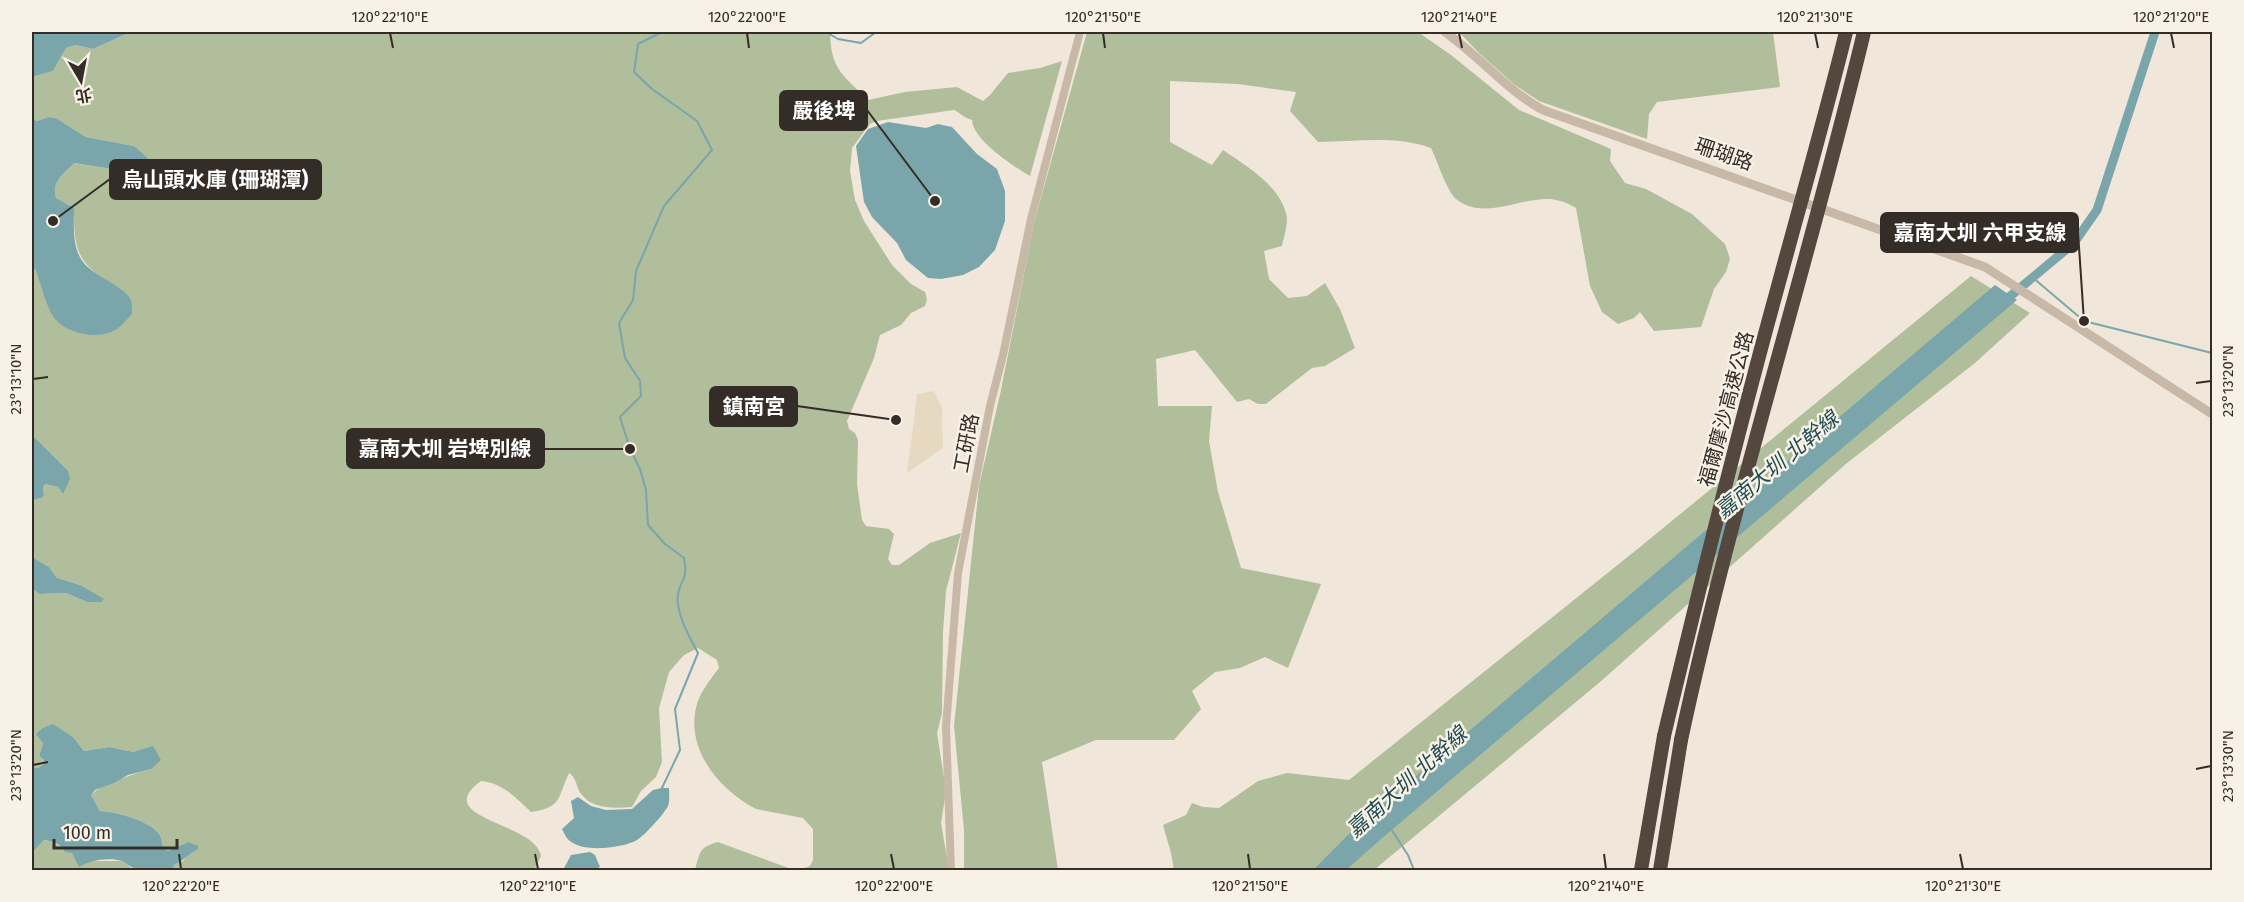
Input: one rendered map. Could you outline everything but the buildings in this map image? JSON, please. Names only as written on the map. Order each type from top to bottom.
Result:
[{"type":"highway","name":"福爾摩沙高速公路","points":[[1641,870],[1664,736],[1713,534],[1846,32]]},
{"type":"highway","name":"福爾摩沙高速公路","points":[[1660,870],[1682,740],[1703,638],[1836,148],[1864,32]]},
{"type":"street","name":"工研路","points":[[951,870],[946,727],[958,573],[990,406],[1003,355],[1030,219],[1080,32]]},
{"type":"street","name":"珊瑚路","points":[[1445,32],[1475,54],[1525,99],[1543,110],[1920,242],[1985,267],[2212,414]]},
{"type":"green space","points":[[131,32],[830,32],[833,55],[840,71],[868,100],[905,92],[957,87],[983,101],[1008,73],[1040,68],[1062,61],[1030,176],[995,152],[979,136],[972,120],[954,110],[877,121],[870,124],[852,148],[850,171],[855,200],[864,221],[892,265],[911,284],[925,292],[927,299],[925,306],[911,313],[901,325],[880,335],[874,358],[847,421],[849,429],[855,433],[858,440],[857,484],[862,520],[866,526],[889,529],[894,534],[888,559],[892,565],[899,565],[930,543],[961,533],[946,591],[942,713],[937,733],[946,791],[941,823],[947,870],[800,870],[810,866],[813,860],[813,829],[803,818],[756,809],[743,801],[719,780],[701,754],[694,724],[697,702],[719,668],[717,660],[698,648],[684,655],[669,672],[659,708],[662,762],[656,777],[641,791],[632,807],[604,807],[592,803],[581,794],[574,777],[569,773],[558,800],[541,810],[531,812],[509,792],[489,782],[481,781],[468,794],[468,804],[476,812],[522,835],[535,845],[541,856],[534,870],[173,870],[174,865],[183,861],[192,851],[188,842],[168,851],[163,848],[161,837],[154,829],[132,818],[100,811],[91,795],[128,776],[151,769],[134,752],[109,747],[84,751],[74,738],[43,743],[39,756],[44,760],[44,764],[38,768],[32,768],[32,588],[39,594],[66,593],[87,602],[80,585],[57,578],[49,567],[32,557],[32,500],[42,498],[45,484],[58,487],[63,494],[32,435],[32,266],[36,271],[126,294],[91,269],[84,261],[76,241],[74,208],[56,198],[55,187],[73,163],[106,168],[153,167],[134,146],[86,137],[56,118],[48,117],[37,121],[32,118],[32,77],[53,71],[66,48],[75,45],[93,49]]},
{"type":"green space","points":[[1087,32],[1418,32],[1451,55],[1519,110],[1611,149],[1610,161],[1625,183],[1646,189],[1692,214],[1725,244],[1730,259],[1726,272],[1714,289],[1701,327],[1654,331],[1640,312],[1634,318],[1618,324],[1602,312],[1590,286],[1576,208],[1573,206],[1550,199],[1489,208],[1466,205],[1452,194],[1431,148],[1389,140],[1318,142],[1290,111],[1296,92],[1238,84],[1170,81],[1170,142],[1212,165],[1223,150],[1251,169],[1269,185],[1282,203],[1287,221],[1282,246],[1264,251],[1269,279],[1288,298],[1307,296],[1325,283],[1340,309],[1355,348],[1325,366],[1312,368],[1266,404],[1258,404],[1249,399],[1237,402],[1195,350],[1156,359],[1158,406],[1212,406],[1209,441],[1218,492],[1241,568],[1321,584],[1288,668],[1265,657],[1240,668],[1215,672],[1192,691],[1201,709],[1174,740],[1096,740],[1042,762],[1058,870],[964,870],[964,830],[954,726],[979,486],[1001,390],[1034,223]]},
{"type":"green space","points":[[1459,32],[1773,32],[1780,87],[1657,102],[1649,114],[1647,139],[1539,101],[1515,85]]},
{"type":"green space","points":[[1971,276],[2030,313],[1975,363],[1847,463],[1600,682],[1374,870],[1174,870],[1163,825],[1186,815],[1192,803],[1203,807],[1219,808],[1258,781],[1287,773],[1349,780],[1640,547]]},
{"type":"green space","points":[[44,840],[89,861],[124,861],[131,868],[145,870],[32,870],[32,853]]},
{"type":"green space","points":[[718,842],[794,870],[695,870],[701,851]]},
{"type":"shaded area","points":[[934,391],[942,408],[943,448],[907,473],[917,394]]},
{"type":"water","points":[[32,32],[131,32],[93,49],[75,45],[66,48],[53,71],[32,77]]},
{"type":"water","points":[[48,117],[56,118],[86,137],[134,146],[153,163],[153,167],[106,168],[74,163],[62,175],[55,187],[56,198],[74,208],[75,240],[81,259],[92,270],[122,290],[131,300],[132,314],[119,327],[108,333],[92,335],[75,332],[55,319],[32,266],[32,118],[37,121]]},
{"type":"water","points":[[888,122],[926,128],[938,124],[952,127],[977,154],[997,169],[1005,191],[1005,221],[995,250],[979,267],[963,275],[941,279],[928,278],[906,260],[897,243],[872,217],[864,202],[856,146],[868,129]]},
{"type":"water","points":[[1995,285],[2017,300],[1346,870],[1313,870],[1357,826]]},
{"type":"water","points":[[32,435],[68,471],[70,479],[63,494],[58,487],[45,484],[42,498],[32,500]]},
{"type":"water","points":[[32,557],[49,567],[57,578],[80,585],[104,599],[101,602],[87,602],[66,593],[39,594],[32,588]]},
{"type":"water","points":[[53,724],[74,738],[84,751],[109,747],[134,752],[153,746],[161,760],[151,769],[128,775],[95,790],[91,795],[100,811],[132,818],[154,829],[161,837],[163,848],[168,851],[188,842],[198,846],[198,849],[174,865],[173,870],[134,868],[122,861],[111,859],[94,861],[79,867],[72,853],[65,852],[56,843],[44,840],[32,853],[32,768],[38,768],[44,764],[44,760],[39,756],[43,743],[36,734]]},
{"type":"water","points":[[669,788],[668,806],[649,830],[631,843],[605,848],[579,846],[566,837],[562,829],[574,818],[571,801],[578,797],[591,806],[606,810],[632,809],[653,790]]},
{"type":"water","points":[[590,852],[595,855],[600,867],[594,870],[563,870],[571,855]]},
{"type":"waterway","points":[[661,790],[680,750],[675,709],[698,653],[679,609],[678,594],[685,575],[684,558],[665,544],[648,525],[646,490],[620,417],[641,396],[640,381],[625,358],[619,323],[633,300],[636,271],[664,206],[712,150],[697,121],[652,89],[634,72],[638,44],[662,32]]},
{"type":"waterway","points":[[826,32],[838,39],[861,43],[876,32]]},
{"type":"waterway","name":"嘉南大圳 北幹線","points":[[2002,303],[2074,243],[2097,210],[2155,32]]},
{"type":"waterway","points":[[2032,277],[2084,321],[2212,353]]},
{"type":"waterway","points":[[1391,829],[1408,855],[1414,870]]},
{"type":"place","name":"嚴後埤","points":[[935,201]]},
{"type":"place","name":"烏山頭水庫 (珊瑚潭)","points":[[53,221]]},
{"type":"place","name":"嘉南大圳 六甲支線","points":[[2084,321]]},
{"type":"place","name":"鎮南宮","points":[[896,420]]},
{"type":"place","name":"嘉南大圳 岩埤別線","points":[[630,449]]}]
